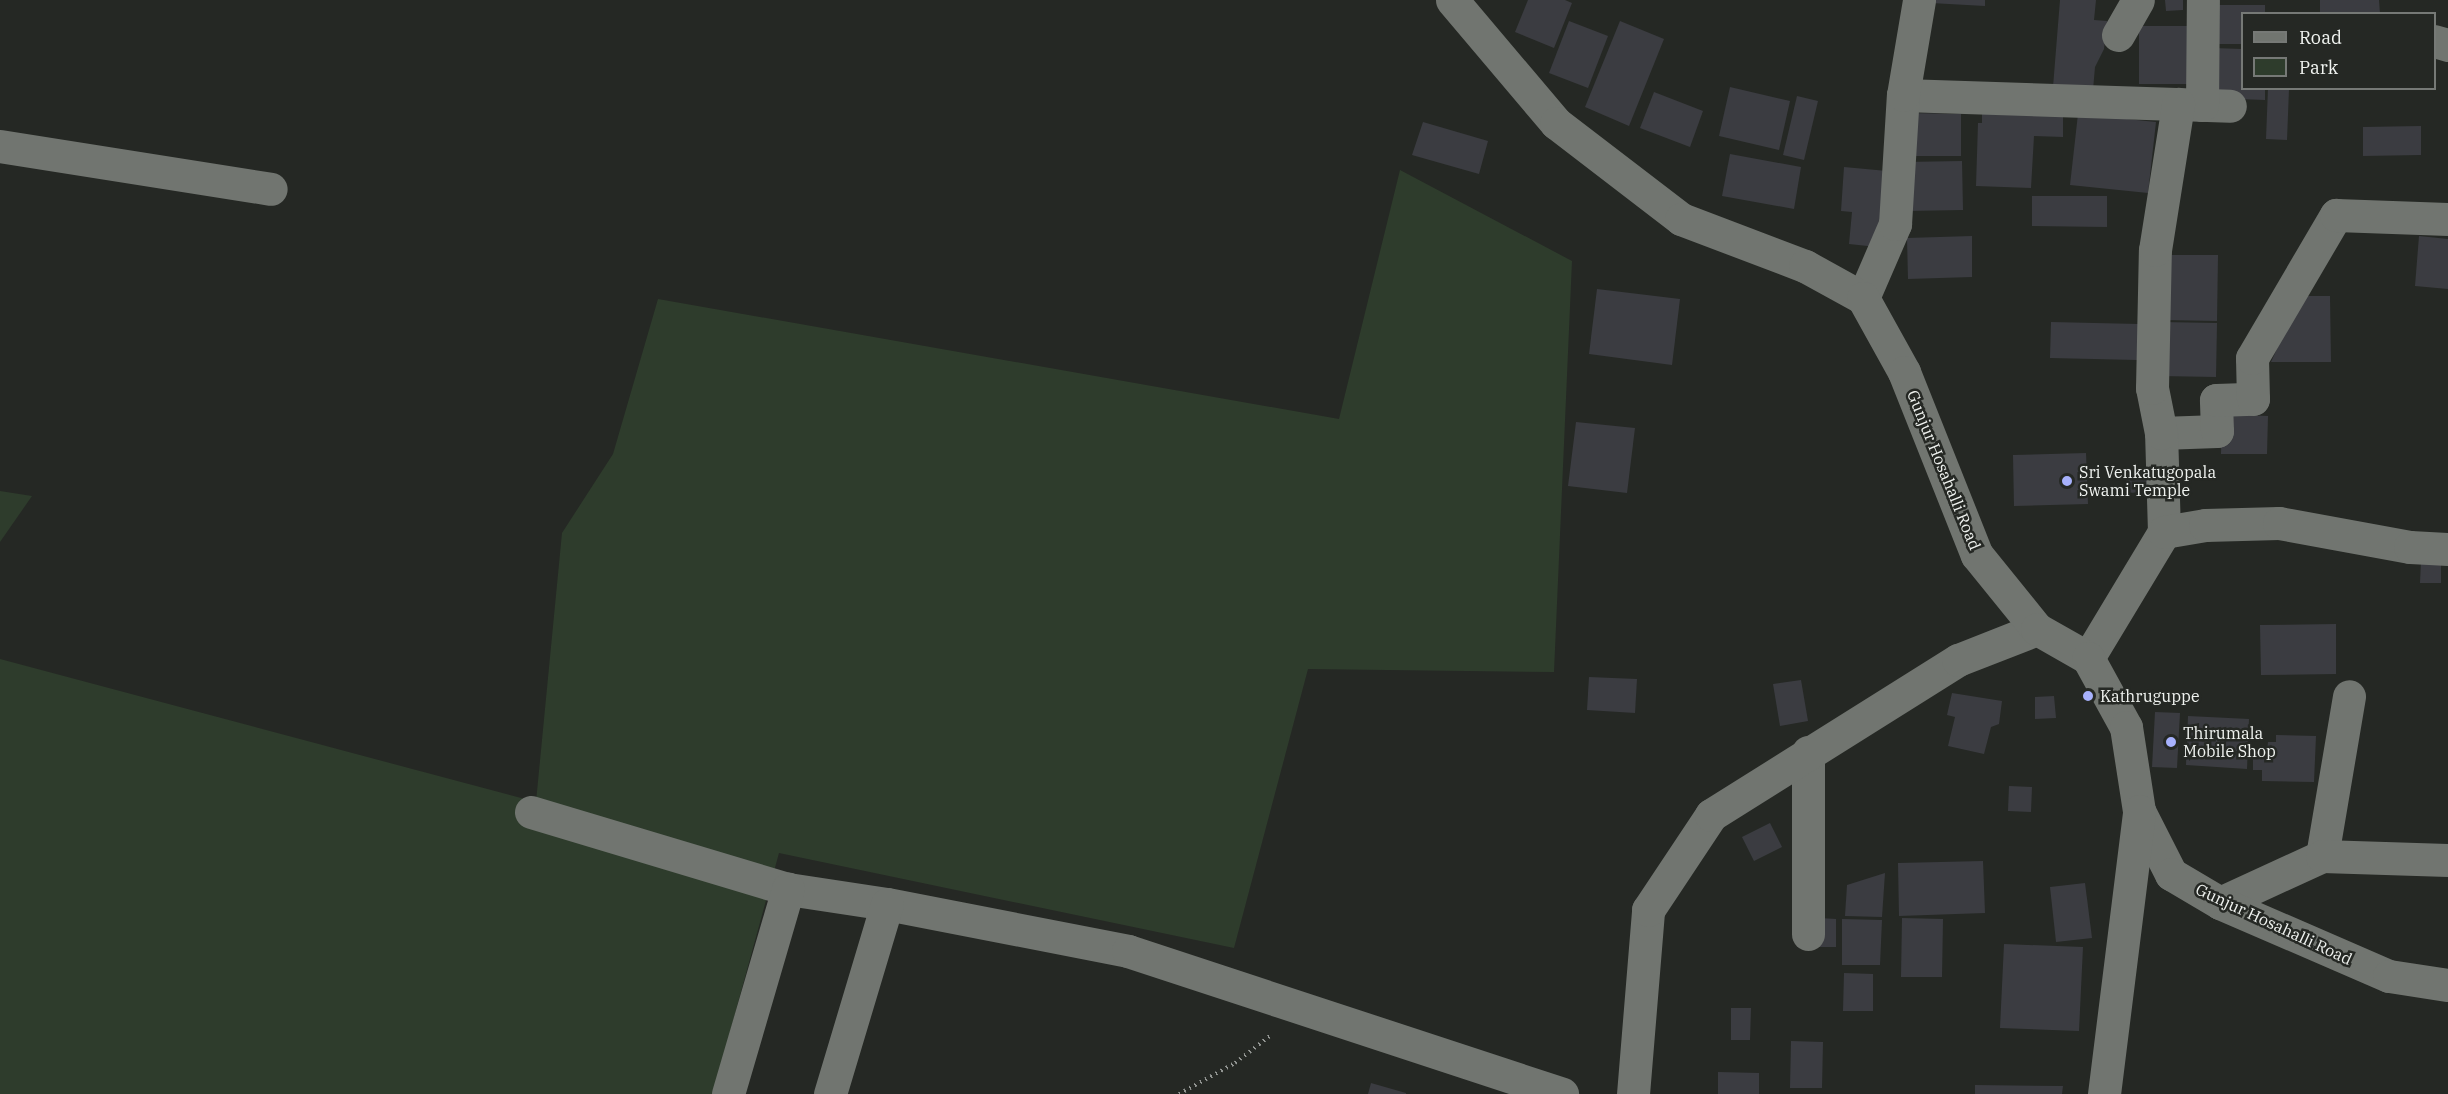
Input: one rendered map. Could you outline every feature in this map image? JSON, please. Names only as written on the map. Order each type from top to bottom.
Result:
[{"type":"street","points":[[1452,0],[1556,123],[1681,219],[1805,266],[1863,298],[1895,224],[1903,95],[1919,0]]},
{"type":"street","points":[[2118,35],[2138,0]]},
{"type":"street","points":[[2088,658],[2164,532],[2161,433],[2152,388],[2155,250],[2203,105],[2203,0]]},
{"type":"street","points":[[1903,95],[2203,105]]},
{"type":"street","points":[[0,146],[271,189]]},
{"type":"street","points":[[2161,433],[2217,431],[2216,400],[2253,399],[2252,358],[2336,215],[2448,219]]},
{"type":"street","name":"Gunjur Hosahalli Road","points":[[1863,298],[1904,372],[1977,555],[2037,629],[2088,658],[2126,727],[2139,811],[2171,874],[2220,903],[2389,976],[2448,985]]},
{"type":"street","points":[[2164,532],[2205,525],[2279,523],[2410,547],[2448,549]]},
{"type":"street","points":[[1633,1094],[1648,910],[1711,814],[1958,660],[2037,629]]},
{"type":"street","points":[[2322,856],[2349,696]]},
{"type":"street","points":[[1808,934],[1809,752]]},
{"type":"street","points":[[2104,1094],[2139,811]]},
{"type":"street","points":[[531,812],[788,889],[887,903],[1128,951],[1562,1094]]},
{"type":"street","points":[[2220,903],[2322,856],[2448,860]]},
{"type":"street","points":[[728,1094],[788,889]]},
{"type":"street","points":[[830,1094],[887,903]]},
{"type":"path","points":[[1179,1094],[1235,1063],[1303,1010]]},
{"type":"green space","points":[[1400,170],[1572,261],[1554,672],[1308,669],[1234,948],[779,853],[713,1094],[0,1094],[0,659],[536,802],[562,533],[613,454],[658,299],[1339,419]]},
{"type":"green space","points":[[0,491],[32,496],[0,542]]},
{"type":"building","points":[[1528,0],[1565,0],[1572,3],[1554,48],[1515,32]]},
{"type":"building","points":[[1931,0],[1985,0],[1985,6],[1931,3]]},
{"type":"building","points":[[2060,0],[2096,0],[2094,20],[2107,21],[2104,49],[2095,67],[2093,90],[2053,87]]},
{"type":"building","points":[[2165,0],[2183,0],[2183,10],[2166,11]]},
{"type":"building","points":[[2320,0],[2379,0],[2380,12],[2320,12]]},
{"type":"building","points":[[2211,5],[2265,5],[2265,12],[2241,12],[2241,44],[2212,44]]},
{"type":"building","points":[[1569,21],[1608,36],[1588,88],[1549,73]]},
{"type":"building","points":[[1620,21],[1664,39],[1629,126],[1585,107]]},
{"type":"building","points":[[2139,26],[2198,26],[2198,84],[2139,84]]},
{"type":"building","points":[[2213,48],[2241,49],[2241,90],[2265,90],[2265,100],[2212,98]]},
{"type":"building","points":[[1730,87],[1790,101],[1779,150],[1719,136]]},
{"type":"building","points":[[2268,90],[2289,90],[2287,140],[2266,139]]},
{"type":"building","points":[[1654,92],[1703,111],[1690,147],[1640,128]]},
{"type":"building","points":[[1797,96],[1818,101],[1804,160],[1783,155]]},
{"type":"building","points":[[1982,108],[2063,111],[2063,137],[2034,136],[2031,188],[1976,186],[1978,123],[1982,123]]},
{"type":"building","points":[[1906,113],[1961,114],[1961,156],[1905,156]]},
{"type":"building","points":[[2078,114],[2156,122],[2148,193],[2070,185]]},
{"type":"building","points":[[1423,122],[1488,141],[1479,174],[1412,155]]},
{"type":"building","points":[[2421,126],[2421,155],[2363,156],[2363,127]]},
{"type":"building","points":[[1730,154],[1801,167],[1794,209],[1722,196]]},
{"type":"building","points":[[1962,161],[1963,210],[1906,211],[1905,162]]},
{"type":"building","points":[[1844,167],[1887,171],[1877,247],[1849,244],[1852,212],[1841,211]]},
{"type":"building","points":[[2032,196],[2107,196],[2107,227],[2032,226]]},
{"type":"building","points":[[1972,236],[1972,277],[1908,279],[1907,238]]},
{"type":"building","points":[[2419,236],[2448,239],[2448,289],[2415,286]]},
{"type":"building","points":[[2164,255],[2218,255],[2217,321],[2163,320]]},
{"type":"building","points":[[1597,289],[1680,299],[1672,365],[1589,354]]},
{"type":"building","points":[[2301,296],[2330,296],[2331,362],[2271,362]]},
{"type":"building","points":[[2051,322],[2139,324],[2137,360],[2050,358]]},
{"type":"building","points":[[2161,322],[2217,323],[2216,377],[2160,376]]},
{"type":"building","points":[[2222,414],[2268,416],[2267,454],[2221,454]]},
{"type":"building","points":[[1576,422],[1635,428],[1627,493],[1568,486]]},
{"type":"building","points":[[2086,453],[2088,504],[2014,506],[2013,455]]},
{"type":"building","points":[[2126,469],[2148,469],[2149,492],[2127,493]]},
{"type":"building","points":[[2421,561],[2441,561],[2441,583],[2420,583]]},
{"type":"building","points":[[2336,624],[2336,674],[2261,675],[2260,625]]},
{"type":"building","points":[[1589,677],[1637,679],[1635,713],[1587,710]]},
{"type":"building","points":[[1801,680],[1808,721],[1780,726],[1773,684]]},
{"type":"building","points":[[1952,693],[2002,701],[1999,724],[1991,727],[1984,754],[1948,746],[1955,717],[1947,715]]},
{"type":"building","points":[[2054,696],[2056,718],[2035,719],[2035,697]]},
{"type":"building","points":[[2155,712],[2180,713],[2177,768],[2152,767]]},
{"type":"building","points":[[2188,716],[2249,719],[2247,769],[2186,765]]},
{"type":"building","points":[[2276,735],[2316,736],[2314,782],[2262,781],[2262,770],[2253,770],[2253,750],[2267,751],[2268,742],[2276,742]]},
{"type":"building","points":[[2009,786],[2032,787],[2031,812],[2008,811]]},
{"type":"building","points":[[1770,823],[1782,847],[1754,861],[1742,837]]},
{"type":"building","points":[[1983,861],[1985,913],[1899,916],[1898,863]]},
{"type":"building","points":[[1885,873],[1882,917],[1845,916],[1847,885]]},
{"type":"building","points":[[2085,883],[2092,938],[2056,942],[2050,887]]},
{"type":"building","points":[[1820,918],[1836,919],[1836,947],[1820,947]]},
{"type":"building","points":[[1902,918],[1943,919],[1942,977],[1901,977]]},
{"type":"building","points":[[1842,919],[1882,920],[1880,965],[1842,965]]},
{"type":"building","points":[[2004,944],[2083,947],[2079,1031],[2000,1028]]},
{"type":"building","points":[[1844,973],[1873,974],[1873,1011],[1843,1011]]},
{"type":"building","points":[[1731,1008],[1751,1008],[1750,1040],[1731,1040]]},
{"type":"building","points":[[1791,1041],[1823,1042],[1822,1088],[1790,1088]]},
{"type":"building","points":[[1718,1072],[1759,1073],[1759,1094],[1718,1094]]},
{"type":"building","points":[[1371,1083],[1406,1093],[1406,1094],[1368,1094]]},
{"type":"building","points":[[1975,1085],[2063,1086],[2062,1094],[1975,1094]]},
{"type":"place","name":"Sri Venkatugopala Swami Temple","points":[[2067,481]]},
{"type":"place","name":"Kathruguppe","points":[[2088,696]]},
{"type":"place","name":"Thirumala Mobile Shop","points":[[2171,742]]}]
